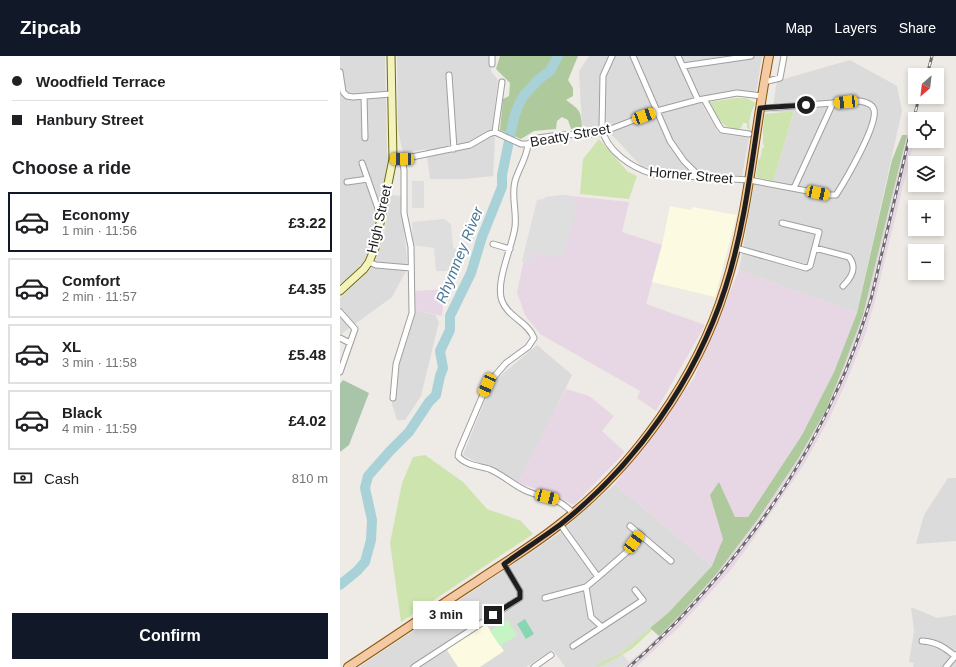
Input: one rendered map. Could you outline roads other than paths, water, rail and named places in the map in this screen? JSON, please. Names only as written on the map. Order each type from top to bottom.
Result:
[{"type":"main road","name":"High Street","points":[[369,262],[375,248],[393,158],[391,56]]},
{"type":"main road","points":[[348,667],[504,564],[560,524],[607,482],[634,453],[663,414],[698,354],[713,322],[725,288],[736,248],[749,180],[769,56]]},
{"type":"main road","points":[[340,291],[354,279],[369,262]]},
{"type":"street","points":[[492,56],[492,64]]},
{"type":"street","points":[[603,132],[603,76],[612,56]]},
{"type":"street","points":[[633,56],[665,132],[675,149],[700,177]]},
{"type":"street","points":[[678,56],[698,100]]},
{"type":"street","points":[[683,66],[751,56]]},
{"type":"street","points":[[764,82],[780,78],[784,56]]},
{"type":"street","points":[[340,72],[344,95],[353,97],[391,94]]},
{"type":"street","points":[[449,75],[454,149]]},
{"type":"street","points":[[393,158],[402,159],[454,149],[470,145],[489,134],[497,133],[502,82]]},
{"type":"street","name":"Beatty Street","points":[[497,133],[520,144],[528,144],[538,138],[603,132],[657,112],[698,100],[737,94],[762,96]]},
{"type":"street","points":[[364,96],[365,138]]},
{"type":"street","points":[[704,99],[722,130],[749,134]]},
{"type":"street","name":"Horner Street","points":[[603,132],[618,154],[631,166],[642,171],[664,176],[749,180],[836,195],[866,140],[875,117],[873,107],[870,104],[860,100],[833,103]]},
{"type":"street","points":[[760,108],[833,103],[794,188]]},
{"type":"street","points":[[528,144],[527,153],[515,181],[514,192],[516,225],[502,275],[501,294],[503,303],[531,331],[534,338],[528,347],[506,363],[487,385],[458,456],[465,462],[496,473],[529,492],[555,499],[565,505],[573,513]]},
{"type":"street","points":[[393,398],[396,364],[412,313],[411,247],[404,213],[404,170],[402,159]]},
{"type":"street","points":[[362,163],[381,218]]},
{"type":"street","points":[[347,182],[368,179]]},
{"type":"street","points":[[736,248],[806,268],[810,266],[819,232],[782,223]]},
{"type":"street","points":[[493,244],[510,249]]},
{"type":"street","points":[[815,248],[849,257],[851,259],[854,267],[852,274],[850,279],[843,286]]},
{"type":"street","points":[[369,262],[376,265],[411,268]]},
{"type":"street","points":[[340,312],[355,329],[340,372]]},
{"type":"street","points":[[340,338],[350,343]]},
{"type":"street","points":[[560,524],[598,577]]},
{"type":"street","points":[[630,526],[671,561]]},
{"type":"street","points":[[545,598],[586,587],[629,550],[640,535]]},
{"type":"street","points":[[414,667],[520,598],[520,591],[504,564]]},
{"type":"street","points":[[586,587],[591,617],[602,627]]},
{"type":"street","points":[[573,646],[643,600],[635,590]]},
{"type":"street","points":[[922,641],[938,644],[956,655],[946,667]]},
{"type":"street","points":[[534,667],[552,655]]},
{"type":"waterway","name":"Rhymney River","points":[[340,585],[357,571],[365,562],[371,540],[372,520],[365,488],[368,476],[409,432],[429,402],[436,395],[443,368],[440,351],[450,330],[450,316],[471,273],[482,237],[502,187],[502,175],[514,117],[520,102],[525,94],[539,79],[550,71],[558,56]]},
{"type":"railway","points":[[929,68],[932,56]]},
{"type":"railway","points":[[629,667],[691,607],[748,539],[774,503],[819,428],[847,368],[871,299],[917,104]]}]
